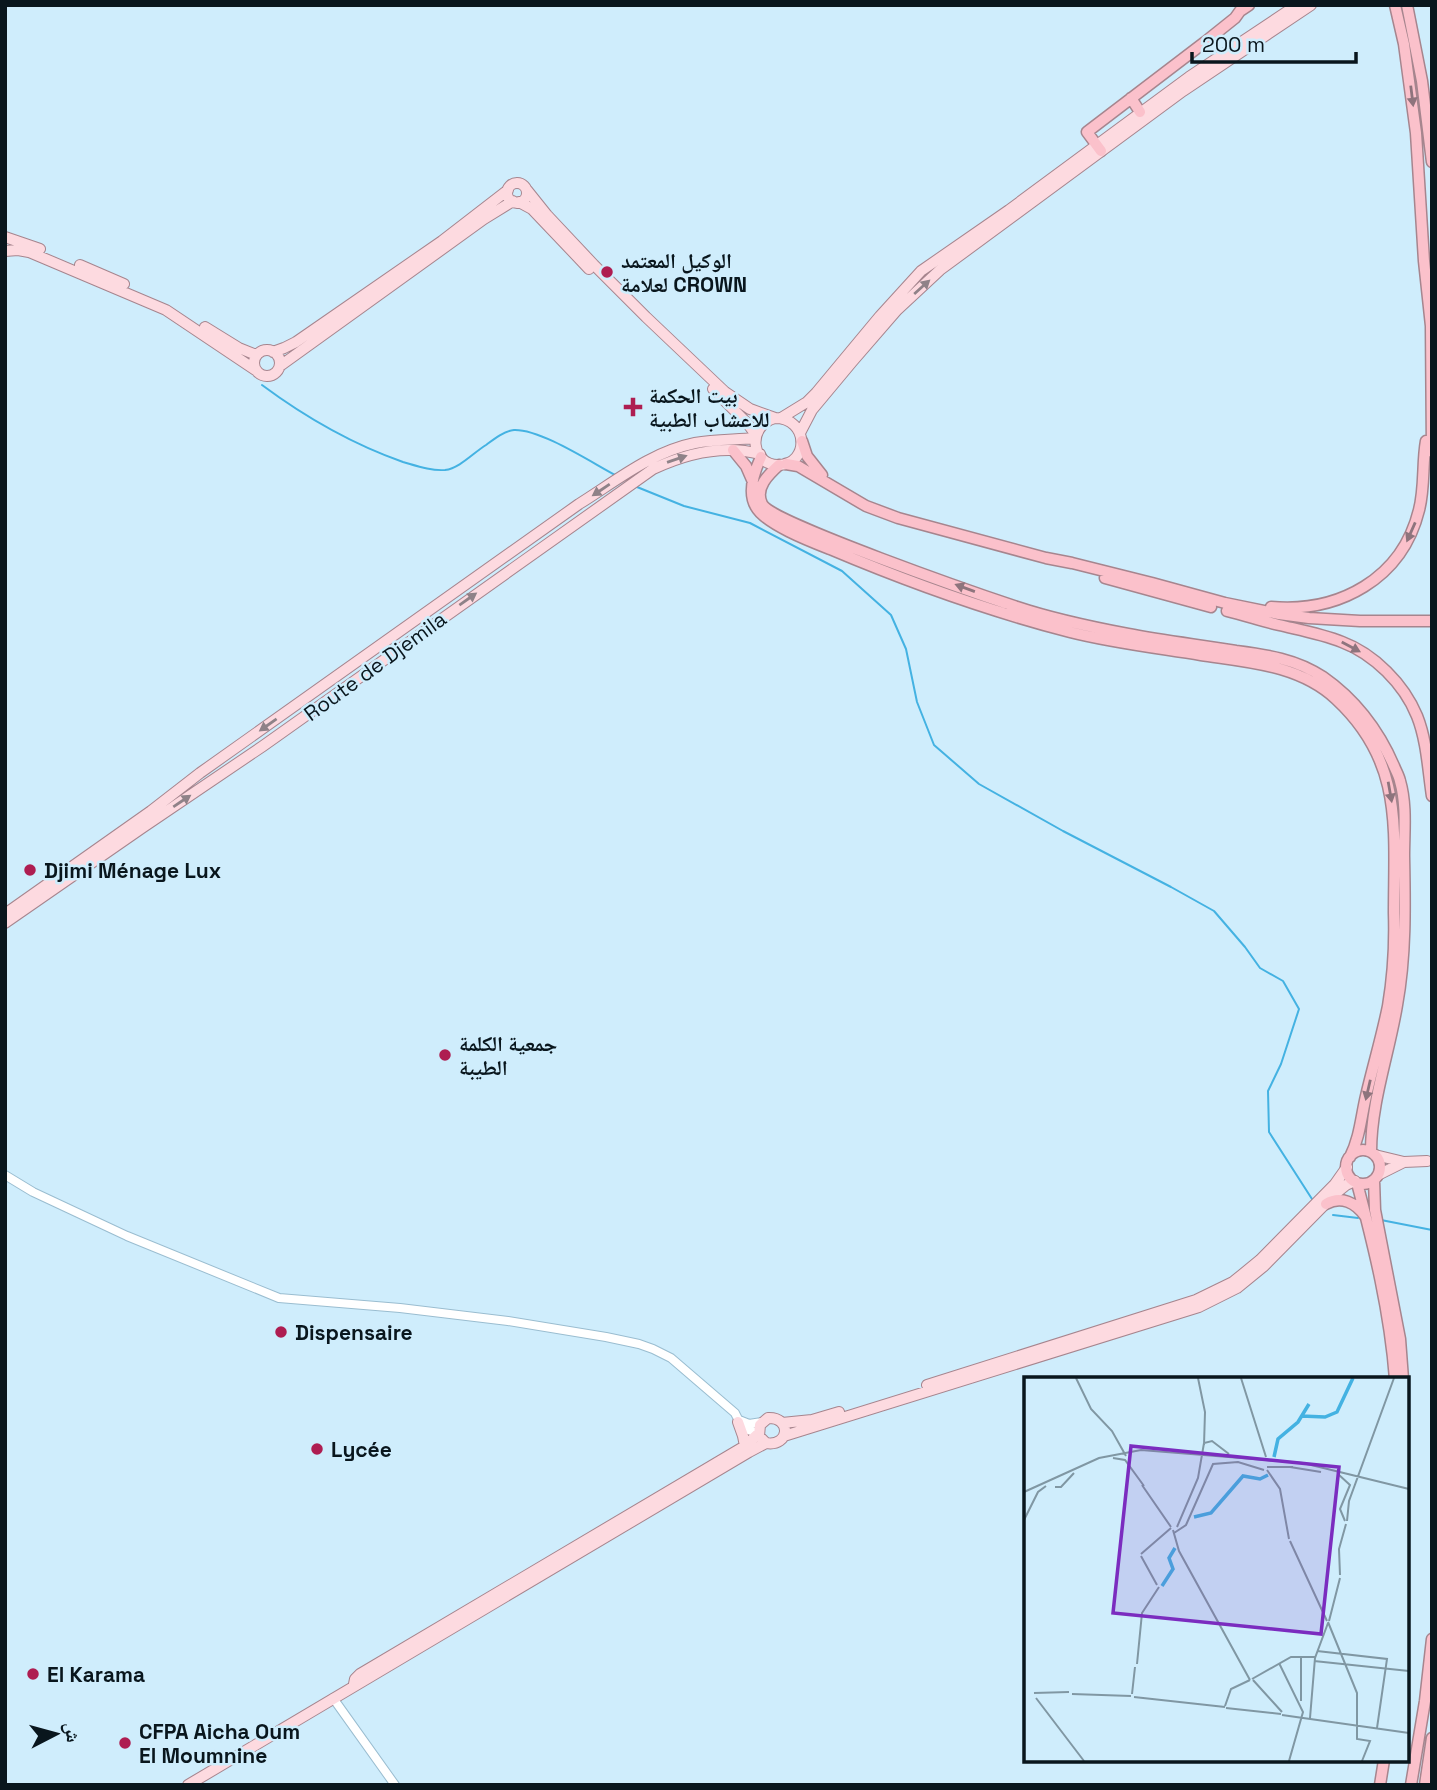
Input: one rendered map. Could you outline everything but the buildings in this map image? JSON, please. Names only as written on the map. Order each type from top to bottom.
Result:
[{"type":"highway","points":[[1235,18],[1238,12],[1249,5]]},
{"type":"highway","points":[[1099,148],[1087,132],[1238,15],[1250,12],[1259,5]]},
{"type":"highway","points":[[1395,5],[1404,44],[1416,133],[1431,326],[1432,452]]},
{"type":"highway","points":[[1407,5],[1422,81],[1432,162]]},
{"type":"highway","points":[[1131,98],[1140,112]]},
{"type":"highway","points":[[1195,595],[1274,607],[1307,607],[1330,603],[1361,589],[1393,562],[1412,531],[1423,487],[1425,445],[1431,417]]},
{"type":"highway","points":[[801,437],[807,456],[828,482]]},
{"type":"highway","points":[[733,450],[746,466],[753,482]]},
{"type":"highway","points":[[761,456],[753,482],[754,504],[760,514],[791,532],[844,555],[997,611],[1072,632],[1279,668],[1318,685],[1336,698],[1355,719],[1372,742],[1386,772],[1394,829],[1395,925],[1388,1005],[1359,1137],[1348,1162],[1350,1177],[1356,1182],[1364,1184],[1376,1177]]},
{"type":"highway","points":[[1403,1377],[1400,1339],[1375,1210],[1376,1177],[1380,1165],[1373,1153],[1374,1110],[1398,1004],[1404,939],[1404,814],[1400,781],[1387,750],[1366,716],[1325,678],[1296,663],[1274,656],[1152,639],[1018,607],[811,531],[765,508],[761,488],[768,475],[783,465],[798,466],[866,506],[898,518],[1046,558],[1279,614],[1432,627]]},
{"type":"highway","points":[[1046,558],[1076,570],[1323,635],[1344,642],[1363,653],[1392,678],[1417,716],[1425,746],[1432,796]]},
{"type":"highway","points":[[1239,614],[1323,625],[1411,624],[1432,621]]},
{"type":"highway","points":[[1348,1162],[1359,1150],[1373,1153]]},
{"type":"highway","points":[[1356,1182],[1368,1221],[1392,1347],[1395,1377]]},
{"type":"highway","points":[[1326,1204],[1332,1200],[1340,1200],[1353,1204],[1368,1221]]},
{"type":"highway","points":[[1411,1785],[1432,1639]]},
{"type":"highway","points":[[1425,1785],[1432,1738]]},
{"type":"highway","points":[[1374,1785],[1376,1762]]},
{"type":"highway","points":[[1380,1785],[1384,1762]]},
{"type":"main road","points":[[1099,148],[1140,112],[1297,5]]},
{"type":"main road","points":[[998,223],[921,271],[807,402],[763,424],[756,436],[756,448],[761,456],[769,463],[783,465],[798,455],[808,417],[821,398],[897,310],[940,270],[1099,148],[1311,5]]},
{"type":"main road","points":[[257,372],[254,365],[256,355],[264,350],[273,352],[291,345],[442,241],[517,183],[523,185],[547,215],[612,282],[725,392],[750,409],[793,423],[801,437]]},
{"type":"main road","points":[[508,190],[508,197],[532,209],[572,252],[737,412],[756,436]]},
{"type":"main road","points":[[6,237],[166,310],[257,372],[268,376],[484,219],[524,199],[527,190]]},
{"type":"main road","points":[[6,237],[6,251],[30,249],[113,279],[167,304],[232,344],[256,355]]},
{"type":"main road","points":[[273,352],[279,359],[280,366]]},
{"type":"main road","points":[[5,914],[579,504],[626,474],[652,458],[681,446],[709,440],[756,436]]},
{"type":"main road","name":"Route de Djemila","points":[[5,923],[263,746],[653,469],[703,452],[733,450],[761,456]]},
{"type":"main road","points":[[1373,1153],[1404,1162],[1427,1161]]},
{"type":"main road","points":[[760,1429],[761,1439],[766,1443],[778,1443],[784,1436],[1196,1300],[1233,1282],[1260,1260],[1335,1184],[1348,1162]]},
{"type":"main road","points":[[1376,1177],[1404,1162]]},
{"type":"main road","points":[[782,1423],[820,1418],[1199,1307],[1237,1288],[1264,1266],[1346,1185],[1356,1182]]},
{"type":"main road","points":[[354,1685],[360,1674],[745,1446],[771,1418],[782,1423],[784,1436]]},
{"type":"main road","points":[[738,1421],[745,1446]]},
{"type":"main road","points":[[188,1785],[766,1443]]},
{"type":"street","points":[[5,1175],[33,1192],[127,1236],[279,1298],[400,1308],[508,1321],[606,1337],[653,1349],[671,1358],[735,1413],[746,1429],[760,1429]]},
{"type":"street","points":[[333,1698],[395,1785]]},
{"type":"waterway","points":[[262,385],[312,419],[347,438],[419,467],[451,469],[499,436],[514,430],[552,441],[617,476]]},
{"type":"waterway","points":[[637,487],[684,506],[750,523],[842,571],[891,615],[906,649],[917,702],[934,745],[979,784],[1214,911],[1260,968],[1283,981],[1299,1009],[1281,1064],[1268,1091],[1269,1132],[1312,1199]]},
{"type":"waterway","points":[[1333,1215],[1358,1218]]},
{"type":"waterway","points":[[1381,1220],[1432,1230]]},
{"type":"place","name":"الوكيل المعتمد لعلامة CROWN","points":[[607,272]]},
{"type":"place","name":"بيت الحكمة للاعشاب الطبية","points":[[633,407]]},
{"type":"place","name":"Djimi Ménage Lux","points":[[30,870]]},
{"type":"place","name":"جمعية الكلمة الطيبة","points":[[445,1055]]},
{"type":"place","name":"Dispensaire","points":[[281,1332]]},
{"type":"place","name":"Lycée","points":[[317,1449]]},
{"type":"place","name":"El Karama","points":[[33,1674]]},
{"type":"place","name":"CFPA Aicha Oum El Moumnine","points":[[125,1743]]}]
